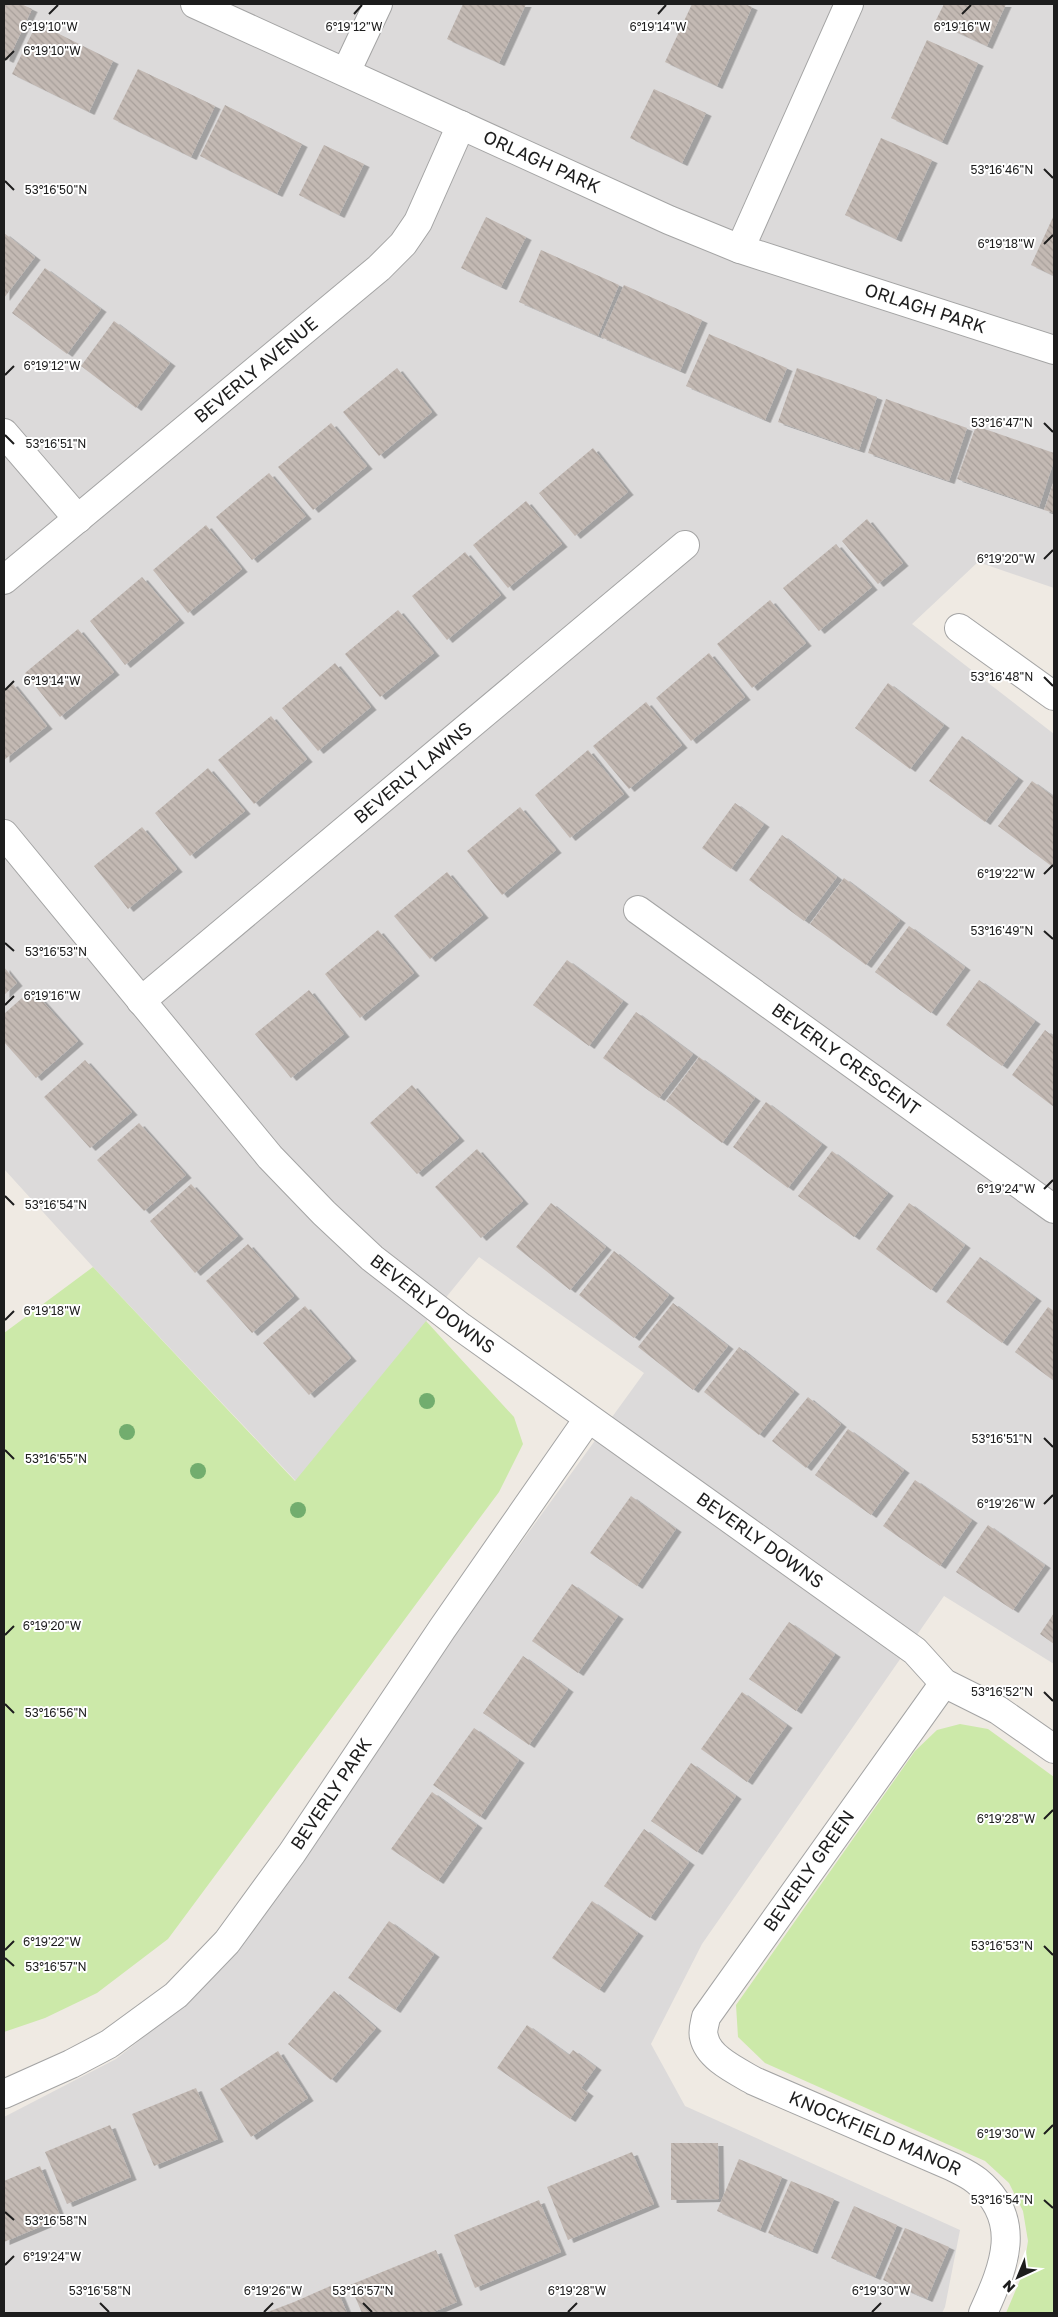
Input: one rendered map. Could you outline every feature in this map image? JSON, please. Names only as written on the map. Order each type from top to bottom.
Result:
[{"type":"street","name":"ORLAGH PARK","points":[[195,4],[669,220],[740,249],[1054,350]]},
{"type":"street","points":[[346,72],[378,4]]},
{"type":"street","points":[[740,249],[849,4]]},
{"type":"street","name":"BEVERLY AVENUE","points":[[4,580],[379,268],[403,244],[418,222],[461,125]]},
{"type":"street","points":[[4,433],[78,518]]},
{"type":"street","name":"BEVERLY LAWNS","points":[[141,1001],[685,545]]},
{"type":"street","points":[[959,628],[1054,696]]},
{"type":"street","name":"BEVERLY DOWNS","points":[[4,834],[270,1157],[324,1213],[372,1258],[419,1296],[588,1419],[915,1651],[944,1683]]},
{"type":"street","name":"BEVERLY CRESCENT","points":[[638,910],[1054,1209]]},
{"type":"street","name":"BEVERLY PARK","points":[[4,2094],[71,2064],[109,2044],[176,1995],[227,1942],[292,1852],[442,1629],[588,1419]]},
{"type":"street","points":[[944,1683],[998,1710],[1054,1749]]},
{"type":"street","name":"BEVERLY GREEN","points":[[723,2062],[710,2050],[703,2036],[706,2017],[944,1683]]},
{"type":"street","name":"KNOCKFIELD MANOR","points":[[723,2062],[754,2081],[791,2099],[953,2167],[976,2180],[990,2196],[1004,2218],[1006,2244],[1000,2275],[983,2313]]},
{"type":"shaded area","points":[[4,4],[1054,4],[1054,588],[978,562],[912,624],[1054,734],[1054,1664],[944,1596],[702,1944],[651,2044],[685,2106],[960,2230],[945,2307],[942,2313],[4,2313],[4,2117],[116,2059],[189,2001],[644,1373],[479,1257],[296,1481],[93,1267],[4,1169]]},
{"type":"green space","points":[[93,1267],[295,1481],[426,1321],[514,1417],[523,1444],[499,1492],[168,1939],[97,1993],[45,2018],[4,2032],[4,1333]]},
{"type":"green space","points":[[960,1724],[988,1729],[1054,1777],[1054,2313],[1006,2313],[1023,2273],[1028,2241],[1023,2211],[1009,2183],[985,2161],[765,2063],[738,2037],[736,2005],[915,1751],[937,1730]]},
{"type":"building","points":[[4,4],[21,4],[32,9],[8,60],[4,58]]},
{"type":"building","points":[[463,4],[526,4],[499,63],[447,39]]},
{"type":"building","points":[[692,4],[745,4],[752,7],[717,86],[665,62]]},
{"type":"building","points":[[944,4],[1006,4],[987,46],[935,22]]},
{"type":"building","points":[[37,23],[113,61],[89,112],[12,74]]},
{"type":"building","points":[[927,40],[978,63],[942,142],[891,118]]},
{"type":"building","points":[[138,69],[215,106],[191,157],[113,119]]},
{"type":"building","points":[[654,89],[706,113],[682,163],[630,138]]},
{"type":"building","points":[[225,105],[302,144],[277,194],[200,156]]},
{"type":"building","points":[[881,138],[932,160],[896,239],[845,215]]},
{"type":"building","points":[[324,145],[364,164],[339,215],[299,195]]},
{"type":"building","points":[[1054,215],[1054,276],[1031,265]]},
{"type":"building","points":[[486,217],[526,237],[501,287],[461,268]]},
{"type":"building","points":[[4,233],[35,257],[4,298]]},
{"type":"building","points":[[541,250],[619,285],[598,336],[519,302]]},
{"type":"building","points":[[45,268],[101,309],[67,354],[12,313]]},
{"type":"building","points":[[624,285],[702,320],[680,371],[601,337]]},
{"type":"building","points":[[114,321],[170,363],[136,408],[81,366]]},
{"type":"building","points":[[709,334],[787,368],[765,420],[686,386]]},
{"type":"building","points":[[397,368],[432,412],[379,456],[343,412]]},
{"type":"building","points":[[797,368],[877,397],[859,450],[778,422]]},
{"type":"building","points":[[886,399],[967,428],[949,481],[868,453]]},
{"type":"building","points":[[331,423],[367,466],[313,510],[278,467]]},
{"type":"building","points":[[976,426],[1054,453],[1054,461],[1039,507],[957,479]]},
{"type":"building","points":[[593,448],[628,492],[575,536],[539,493]]},
{"type":"building","points":[[269,473],[306,516],[252,560],[216,517]]},
{"type":"building","points":[[1054,481],[1054,513],[1044,510]]},
{"type":"building","points":[[526,501],[562,544],[508,588],[473,545]]},
{"type":"building","points":[[867,519],[903,563],[878,584],[842,541]]},
{"type":"building","points":[[206,525],[242,569],[188,613],[153,570]]},
{"type":"building","points":[[836,544],[872,587],[819,631],[783,588]]},
{"type":"building","points":[[465,552],[501,595],[447,640],[412,596]]},
{"type":"building","points":[[142,577],[179,620],[125,665],[90,621]]},
{"type":"building","points":[[770,600],[806,643],[752,688],[717,644]]},
{"type":"building","points":[[398,610],[434,653],[380,697],[345,654]]},
{"type":"building","points":[[78,629],[114,672],[60,717],[25,673]]},
{"type":"building","points":[[709,653],[745,697],[691,741],[656,698]]},
{"type":"building","points":[[335,663],[371,707],[318,751],[282,708]]},
{"type":"building","points":[[12,683],[47,726],[4,760],[4,690]]},
{"type":"building","points":[[888,683],[944,725],[910,769],[855,728]]},
{"type":"building","points":[[646,702],[682,745],[629,789],[593,746]]},
{"type":"building","points":[[271,716],[307,759],[254,804],[218,760]]},
{"type":"building","points":[[962,736],[1018,778],[985,822],[929,781]]},
{"type":"building","points":[[588,750],[624,794],[570,838],[535,795]]},
{"type":"building","points":[[208,768],[245,811],[190,856],[155,813]]},
{"type":"building","points":[[1032,781],[1054,797],[1054,868],[998,826]]},
{"type":"building","points":[[735,803],[764,824],[731,869],[702,848]]},
{"type":"building","points":[[520,807],[556,850],[502,895],[467,851]]},
{"type":"building","points":[[142,827],[177,869],[128,909],[94,866]]},
{"type":"building","points":[[782,835],[837,877],[804,921],[749,880]]},
{"type":"building","points":[[447,872],[483,915],[430,959],[394,916]]},
{"type":"building","points":[[844,878],[900,920],[866,965],[810,924]]},
{"type":"building","points":[[909,926],[965,967],[931,1013],[875,972]]},
{"type":"building","points":[[378,930],[414,973],[360,1018],[325,974]]},
{"type":"building","points":[[567,960],[623,1001],[589,1046],[533,1005]]},
{"type":"building","points":[[4,967],[17,983],[4,995]]},
{"type":"building","points":[[979,980],[1035,1021],[1002,1066],[946,1025]]},
{"type":"building","points":[[32,989],[78,1041],[36,1078],[4,1042],[4,1014]]},
{"type":"building","points":[[309,990],[344,1034],[291,1078],[255,1034]]},
{"type":"building","points":[[636,1012],[693,1054],[659,1098],[603,1058]]},
{"type":"building","points":[[1045,1030],[1054,1037],[1054,1107],[1012,1075]]},
{"type":"building","points":[[699,1057],[755,1098],[722,1143],[666,1101]]},
{"type":"building","points":[[85,1060],[132,1112],[90,1148],[44,1097]]},
{"type":"building","points":[[412,1085],[459,1138],[417,1174],[370,1123]]},
{"type":"building","points":[[766,1102],[822,1144],[788,1188],[733,1147]]},
{"type":"building","points":[[139,1123],[186,1175],[144,1211],[97,1160]]},
{"type":"building","points":[[477,1149],[523,1201],[481,1238],[435,1187]]},
{"type":"building","points":[[832,1151],[888,1193],[854,1237],[798,1196]]},
{"type":"building","points":[[191,1184],[238,1236],[195,1273],[150,1221]]},
{"type":"building","points":[[551,1203],[606,1247],[570,1290],[516,1247]]},
{"type":"building","points":[[909,1203],[965,1245],[931,1290],[876,1249]]},
{"type":"building","points":[[248,1244],[294,1296],[252,1333],[206,1281]]},
{"type":"building","points":[[614,1251],[669,1295],[634,1338],[579,1295]]},
{"type":"building","points":[[980,1257],[1036,1298],[1002,1343],[946,1302]]},
{"type":"building","points":[[673,1303],[728,1346],[693,1390],[638,1347]]},
{"type":"building","points":[[305,1306],[351,1358],[309,1395],[263,1343]]},
{"type":"building","points":[[1048,1307],[1054,1311],[1054,1381],[1015,1352]]},
{"type":"building","points":[[739,1347],[794,1391],[759,1435],[704,1392]]},
{"type":"building","points":[[808,1397],[841,1424],[806,1468],[772,1441]]},
{"type":"building","points":[[848,1429],[904,1470],[871,1515],[815,1475]]},
{"type":"building","points":[[915,1480],[972,1520],[940,1566],[883,1526]]},
{"type":"building","points":[[631,1496],[676,1529],[637,1586],[590,1553]]},
{"type":"building","points":[[988,1525],[1045,1565],[1013,1610],[956,1572]]},
{"type":"building","points":[[572,1584],[618,1616],[578,1673],[532,1641]]},
{"type":"building","points":[[1054,1613],[1054,1644],[1040,1634]]},
{"type":"building","points":[[789,1622],[835,1654],[796,1711],[749,1679]]},
{"type":"building","points":[[523,1656],[568,1689],[529,1745],[483,1713]]},
{"type":"building","points":[[742,1692],[787,1725],[747,1782],[701,1749]]},
{"type":"building","points":[[474,1728],[519,1760],[480,1817],[433,1785]]},
{"type":"building","points":[[691,1763],[736,1796],[697,1852],[651,1821]]},
{"type":"building","points":[[432,1792],[477,1825],[438,1881],[391,1849]]},
{"type":"building","points":[[644,1829],[689,1862],[650,1918],[604,1886]]},
{"type":"building","points":[[592,1901],[638,1933],[599,1990],[552,1958]]},
{"type":"building","points":[[389,1921],[434,1954],[395,2010],[348,1978]]},
{"type":"building","points":[[334,1991],[376,2028],[331,2080],[288,2044]]},
{"type":"building","points":[[527,2025],[569,2055],[573,2050],[596,2067],[581,2088],[588,2093],[570,2119],[497,2068]]},
{"type":"building","points":[[278,2051],[308,2098],[251,2137],[220,2089]]},
{"type":"building","points":[[196,2088],[218,2139],[154,2166],[132,2114]]},
{"type":"building","points":[[110,2125],[131,2177],[67,2204],[45,2152]]},
{"type":"building","points":[[671,2143],[718,2143],[719,2199],[671,2200]]},
{"type":"building","points":[[632,2152],[654,2204],[568,2240],[547,2187]]},
{"type":"building","points":[[739,2159],[782,2177],[760,2230],[717,2211]]},
{"type":"building","points":[[40,2166],[61,2218],[4,2242],[4,2181]]},
{"type":"building","points":[[791,2181],[834,2199],[812,2251],[768,2233]]},
{"type":"building","points":[[539,2200],[561,2252],[475,2288],[454,2235]]},
{"type":"building","points":[[854,2206],[897,2225],[875,2277],[831,2258]]},
{"type":"building","points":[[905,2228],[949,2247],[927,2299],[883,2280]]},
{"type":"building","points":[[436,2250],[457,2302],[431,2313],[362,2313],[350,2285]]},
{"type":"building","points":[[335,2284],[347,2313],[265,2313],[294,2302]]}]
